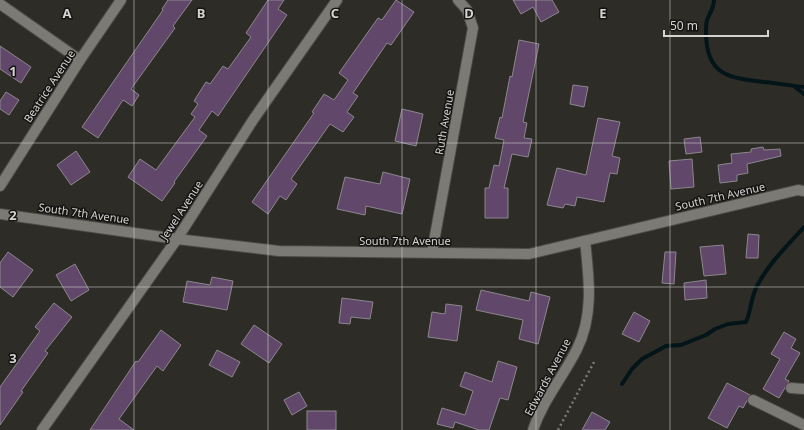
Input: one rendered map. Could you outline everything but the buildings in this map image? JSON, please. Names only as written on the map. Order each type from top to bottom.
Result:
[{"type":"street","name":"Beatrice Avenue","points":[[0,186],[80,60],[121,0]]},
{"type":"street","name":"Jewel Avenue","points":[[42,430],[178,239],[253,120],[336,0]]},
{"type":"street","name":"Ruth Avenue","points":[[432,252],[473,28],[467,10],[458,0]]},
{"type":"street","points":[[0,4],[80,60]]},
{"type":"street","name":"South 7th Avenue","points":[[0,214],[178,239],[279,251],[529,254],[798,190],[804,191]]},
{"type":"street","name":"Edwards Avenue","points":[[533,430],[548,396],[577,349],[588,320],[590,286],[585,241]]},
{"type":"street","points":[[792,388],[804,388]]},
{"type":"street","points":[[753,400],[804,425]]},
{"type":"path","points":[[558,430],[594,362]]},
{"type":"waterway","points":[[714,0],[713,8],[707,21],[706,32],[707,46],[710,57],[715,66],[722,72],[740,79],[804,87]]},
{"type":"waterway","points":[[795,87],[804,94]]},
{"type":"waterway","points":[[622,384],[632,369],[642,359],[666,346],[681,345],[728,324],[746,322],[755,290],[762,278],[779,255],[804,227]]}]
